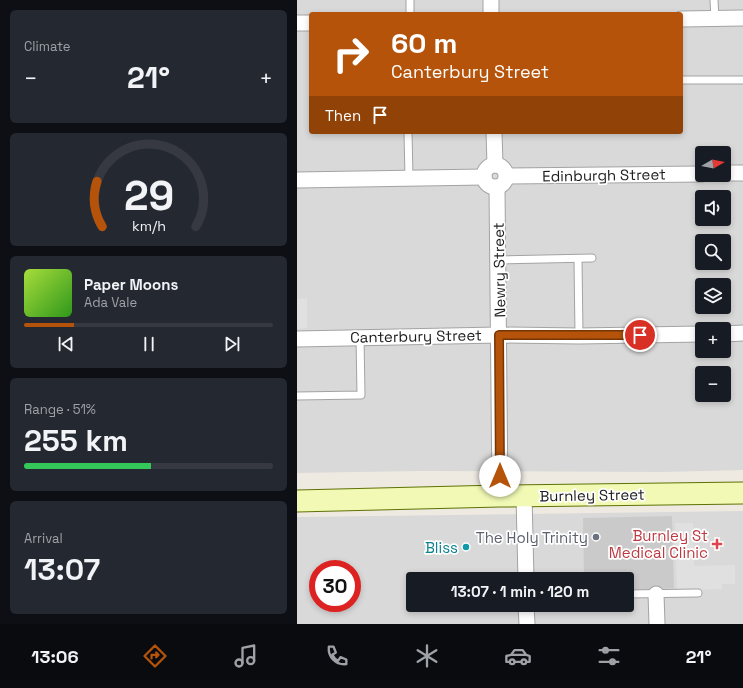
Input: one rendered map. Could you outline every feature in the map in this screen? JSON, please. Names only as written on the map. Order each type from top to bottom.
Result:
[{"type":"main road","name":"Burnley Street","points":[[297,501],[500,496],[743,494]]},
{"type":"street","points":[[491,0],[491,12]]},
{"type":"street","points":[[683,19],[743,18]]},
{"type":"street","points":[[297,23],[309,23]]},
{"type":"street","points":[[494,134],[495,165]]},
{"type":"street","points":[[495,165],[503,168],[502,182],[493,188],[487,184],[484,177],[487,169],[495,165]]},
{"type":"street","points":[[731,173],[743,173]]},
{"type":"street","name":"Edinburgh Street","points":[[502,182],[695,174]]},
{"type":"street","points":[[297,180],[484,177]]},
{"type":"street","name":"Newry Street","points":[[500,496],[499,260],[502,182]]},
{"type":"street","points":[[731,334],[743,333]]},
{"type":"street","name":"Canterbury Street","points":[[297,339],[499,335],[579,336],[695,334]]},
{"type":"street","points":[[524,496],[526,572]]},
{"type":"street","points":[[656,594],[657,624]]},
{"type":"street","points":[[527,612],[527,624]]},
{"type":"lane","points":[[410,0],[410,12]]},
{"type":"lane","points":[[714,0],[715,19]]},
{"type":"lane","points":[[683,80],[743,80]]},
{"type":"lane","points":[[408,134],[409,178]]},
{"type":"lane","points":[[499,260],[592,258]]},
{"type":"lane","points":[[578,259],[579,336]]},
{"type":"lane","points":[[297,396],[361,395],[360,337]]},
{"type":"lane","points":[[634,594],[698,593]]},
{"type":"shaded area","points":[[297,0],[743,0],[743,470],[664,472],[419,471],[297,473]]},
{"type":"shaded area","points":[[307,298],[307,328],[297,329],[297,299]]},
{"type":"shaded area","points":[[743,511],[743,624],[297,624],[297,517]]},
{"type":"shaded area","points":[[672,516],[674,588],[634,590],[634,572],[584,572],[583,518]]},
{"type":"shaded area","points":[[675,523],[693,523],[694,566],[735,565],[735,584],[722,584],[722,589],[677,590]]},
{"type":"place","name":"The Holy Trinity","points":[[596,537]]},
{"type":"place","name":"Burnley St Medical Clinic","points":[[717,544]]},
{"type":"place","name":"Bliss","points":[[466,547]]},
{"type":"route","points":[[500,476],[499,335],[640,335]]}]
